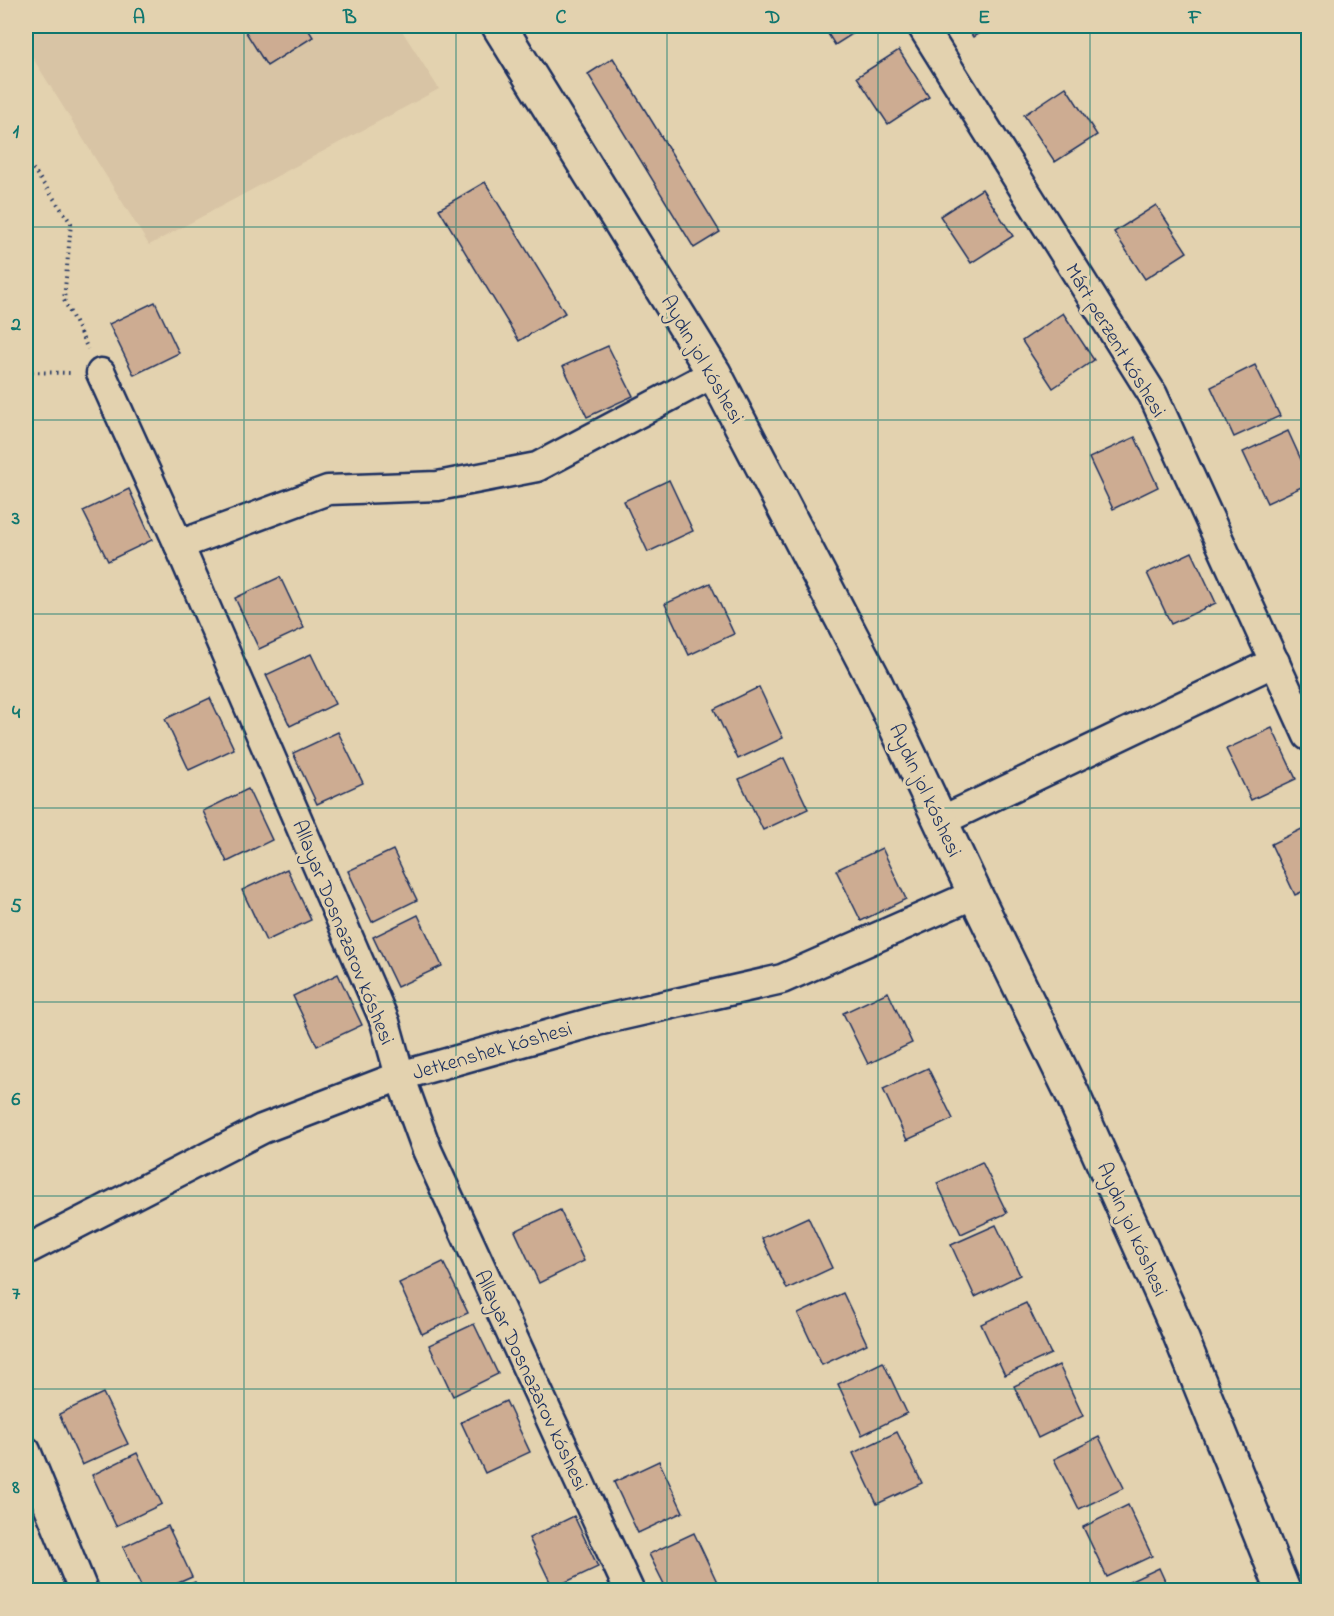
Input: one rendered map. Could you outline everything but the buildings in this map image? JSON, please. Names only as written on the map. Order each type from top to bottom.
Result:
[{"type":"street","name":"Aydın jol kóshesi","points":[[498,26],[714,373],[874,680],[1072,1093],[1179,1332],[1282,1590]]},
{"type":"street","name":"Márt perzent kóshesi","points":[[922,26],[1153,395],[1308,736]]},
{"type":"street","name":"Allayar Dosnazarov kóshesi","points":[[100,373],[179,545],[385,1022],[400,1076],[427,1149],[629,1590]]},
{"type":"street","points":[[179,545],[328,490],[438,486],[537,467],[714,373]]},
{"type":"street","points":[[941,820],[1275,662]]},
{"type":"street","name":"Jetkenshek kóshesi","points":[[26,1250],[262,1129],[400,1076],[597,1021],[782,979],[975,894]]},
{"type":"street","points":[[26,1451],[83,1590]]},
{"type":"path","points":[[26,159],[71,223],[64,300],[100,373],[26,372]]},
{"type":"shaded area","points":[[26,26],[399,26],[439,89],[149,245],[26,47]]}]
